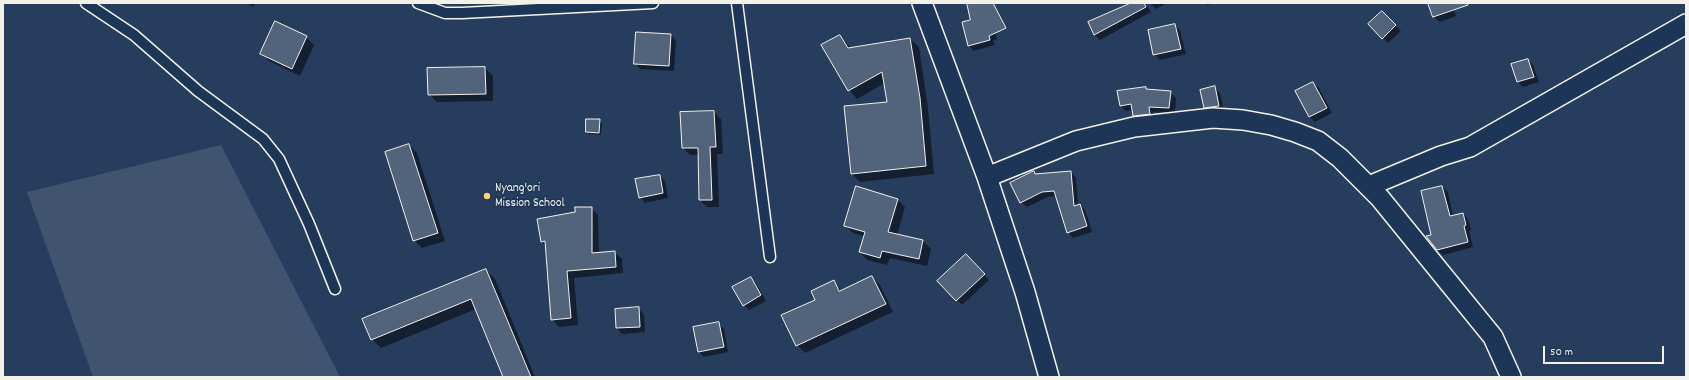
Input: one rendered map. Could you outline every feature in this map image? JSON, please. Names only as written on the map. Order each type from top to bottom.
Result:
[{"type":"street","points":[[922,3],[986,177],[1024,292],[1049,377]]},
{"type":"street","points":[[1368,186],[1441,156],[1470,147],[1686,24]]},
{"type":"street","points":[[986,177],[1076,141],[1134,127],[1213,118],[1271,124],[1318,141],[1340,158],[1380,198],[1493,337],[1510,377]]},
{"type":"lane","points":[[86,3],[134,35],[198,91],[263,139],[279,160],[309,224],[334,289]]},
{"type":"lane","points":[[418,3],[445,12],[462,13],[653,3]]},
{"type":"lane","points":[[737,3],[770,256]]},
{"type":"shaded area","points":[[221,145],[340,377],[93,377],[27,192]]},
{"type":"building","points":[[967,3],[993,3],[1006,28],[989,36],[990,40],[968,46],[962,22],[970,20]]},
{"type":"building","points":[[1131,3],[1144,3],[1146,7],[1094,35],[1088,22]]},
{"type":"building","points":[[1428,3],[1468,3],[1468,5],[1433,17]]},
{"type":"building","points":[[1382,11],[1396,25],[1382,39],[1368,24]]},
{"type":"building","points":[[275,21],[307,36],[292,69],[260,54]]},
{"type":"building","points":[[1175,24],[1181,49],[1153,55],[1148,30]]},
{"type":"building","points":[[636,32],[671,34],[669,66],[634,64]]},
{"type":"building","points":[[840,35],[848,48],[910,38],[920,98],[926,166],[851,174],[844,106],[887,102],[882,72],[848,91],[821,45]]},
{"type":"building","points":[[1528,59],[1534,77],[1517,82],[1511,64]]},
{"type":"building","points":[[485,67],[486,94],[428,95],[427,68]]},
{"type":"building","points":[[1313,82],[1327,108],[1309,117],[1295,91]]},
{"type":"building","points":[[1215,86],[1219,106],[1204,108],[1200,90]]},
{"type":"building","points":[[1146,87],[1146,89],[1171,91],[1169,108],[1149,107],[1150,114],[1133,116],[1131,104],[1120,106],[1117,91]]},
{"type":"building","points":[[714,111],[716,147],[710,147],[712,200],[699,200],[698,148],[682,148],[680,112]]},
{"type":"building","points":[[586,119],[600,119],[599,133],[586,132]]},
{"type":"building","points":[[409,144],[438,233],[413,241],[385,152]]},
{"type":"building","points":[[1034,171],[1035,174],[1071,171],[1074,206],[1080,204],[1087,226],[1067,233],[1054,191],[1042,192],[1020,203],[1010,183]]},
{"type":"building","points":[[660,175],[663,193],[639,198],[635,179]]},
{"type":"building","points":[[856,186],[898,199],[888,232],[923,240],[919,259],[882,251],[880,258],[859,252],[865,232],[844,226]]},
{"type":"building","points":[[1442,186],[1450,216],[1463,213],[1466,225],[1464,226],[1468,242],[1437,250],[1426,236],[1431,235],[1421,191]]},
{"type":"building","points":[[575,207],[592,207],[592,253],[615,251],[616,267],[567,271],[571,318],[551,320],[545,241],[541,242],[537,219],[575,212]]},
{"type":"building","points":[[966,254],[985,274],[956,301],[937,281]]},
{"type":"building","points":[[486,269],[531,377],[503,377],[471,299],[371,340],[362,319]]},
{"type":"building","points":[[872,276],[886,304],[796,346],[781,315],[815,300],[811,291],[834,280],[839,291]]},
{"type":"building","points":[[751,277],[761,295],[743,306],[732,287]]},
{"type":"building","points":[[639,307],[640,327],[616,328],[615,309]]},
{"type":"building","points":[[719,322],[724,347],[698,352],[693,327]]},
{"type":"place","name":"Nyang'ori Mission School","points":[[487,196]]}]
